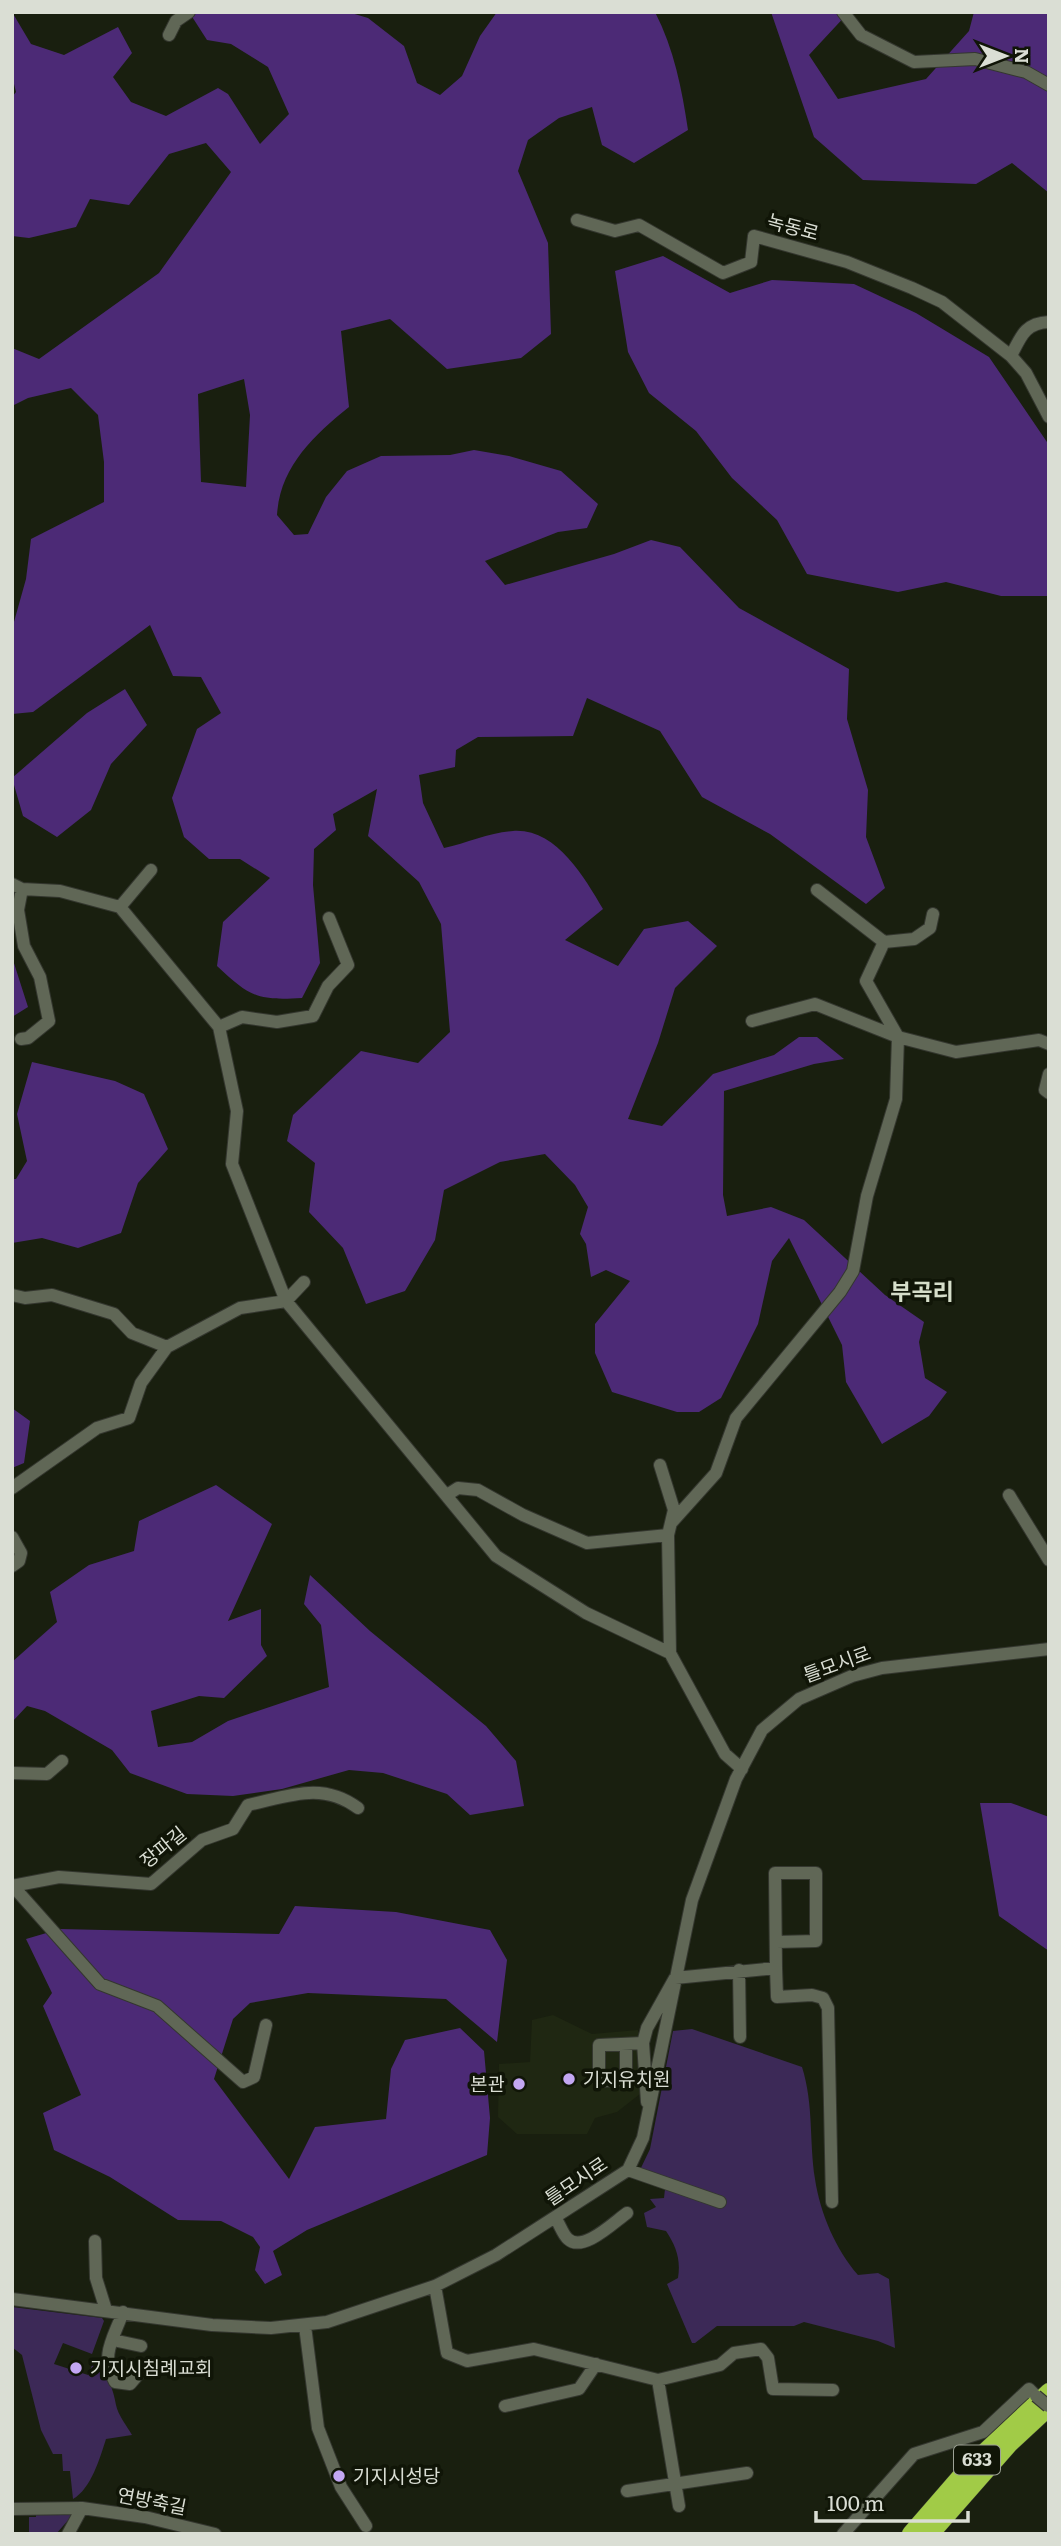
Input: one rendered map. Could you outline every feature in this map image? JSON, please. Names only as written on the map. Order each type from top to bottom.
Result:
[{"type":"highway","name":"633","points":[[911,2534],[970,2466],[1046,2401]]},
{"type":"highway","name":"633","points":[[930,2534],[1046,2401]]},
{"type":"street","points":[[169,35],[176,21],[189,12]]},
{"type":"street","points":[[843,12],[861,35],[914,62],[975,59],[1026,72],[1049,85]]},
{"type":"street","name":"녹동로","points":[[577,220],[615,232],[639,225],[723,272],[751,262],[754,236],[847,262],[942,302],[1011,356],[1026,373],[1049,417]]},
{"type":"street","points":[[1011,356],[1023,331],[1033,323],[1049,322]]},
{"type":"street","points":[[120,907],[151,870]]},
{"type":"street","points":[[21,1039],[28,1038],[49,1021],[40,977],[24,946],[17,887],[60,891],[120,907],[219,1027],[237,1111],[232,1164],[286,1301],[496,1556],[586,1613],[670,1653]]},
{"type":"street","points":[[817,890],[884,942],[914,939],[930,928],[933,914]]},
{"type":"street","points":[[219,1027],[242,1017],[277,1022],[313,1016],[328,986],[348,965],[329,918]]},
{"type":"street","points":[[447,1495],[458,1488],[478,1490],[523,1516],[587,1543],[670,1528],[716,1473],[736,1418],[840,1292],[853,1271],[867,1196],[896,1099],[898,1037],[866,981],[884,942]]},
{"type":"street","points":[[752,1021],[816,1004],[898,1037],[956,1052],[1039,1040],[1049,1044]]},
{"type":"street","points":[[1049,1074],[1045,1090],[1049,1093]]},
{"type":"street","points":[[12,1488],[97,1427],[129,1418],[142,1383],[167,1348],[240,1308],[286,1301],[304,1282]]},
{"type":"street","points":[[12,1296],[52,1294],[114,1314],[132,1333],[167,1348]]},
{"type":"street","points":[[660,1465],[674,1510],[670,1528],[670,1653],[725,1754],[742,1769]]},
{"type":"street","points":[[1009,1495],[1049,1560]]},
{"type":"street","points":[[12,1537],[21,1553],[19,1561],[12,1566]]},
{"type":"street","name":"틀모시로","points":[[12,2299],[212,2325],[271,2328],[305,2326],[348,2316],[435,2286],[556,2219],[628,2169],[643,2138],[692,1900],[715,1832],[762,1730],[775,1717],[818,1689],[882,1668],[1049,1649]]},
{"type":"street","points":[[12,1773],[47,1774],[62,1762]]},
{"type":"street","name":"장파길","points":[[12,1886],[59,1877],[151,1884],[202,1840],[233,1829],[248,1805],[315,1791],[341,1796],[358,1808]]},
{"type":"street","points":[[776,1942],[816,1941],[816,1873],[775,1873],[776,1968],[777,1997],[812,1995],[822,1998],[828,2008],[832,2202]]},
{"type":"street","name":"장파길","points":[[12,1886],[100,1984],[157,2006],[243,2082],[254,2077],[266,2025]]},
{"type":"street","points":[[649,2116],[643,2043],[647,2028],[675,1978],[776,1968]]},
{"type":"street","points":[[739,1970],[740,2037]]},
{"type":"street","points":[[626,2044],[643,2043]]},
{"type":"street","points":[[628,2169],[720,2202]]},
{"type":"street","points":[[556,2219],[567,2238],[575,2243],[586,2242],[627,2213]]},
{"type":"street","points":[[95,2241],[96,2278],[106,2310]]},
{"type":"street","points":[[435,2286],[447,2353],[455,2358],[467,2361],[534,2349],[658,2380],[720,2365],[734,2353],[761,2349],[768,2358],[773,2389],[833,2390]]},
{"type":"street","points":[[123,2312],[107,2367],[116,2382],[130,2384],[142,2370],[151,2370]]},
{"type":"street","points":[[305,2326],[318,2428],[341,2487],[366,2526]]},
{"type":"street","points":[[113,2340],[141,2346]]},
{"type":"street","points":[[505,2406],[579,2389],[596,2364]]},
{"type":"street","points":[[658,2380],[679,2506]]},
{"type":"street","points":[[843,2534],[915,2454],[983,2432],[1028,2389],[1046,2401]]},
{"type":"street","points":[[627,2491],[747,2473]]},
{"type":"street","points":[[68,2534],[82,2508]]},
{"type":"street","name":"연방축길","points":[[12,2509],[82,2508],[145,2517],[215,2534]]},
{"type":"shaded area","points":[[12,12],[31,44],[64,55],[118,27],[132,53],[113,77],[131,102],[166,116],[218,88],[228,94],[260,144],[289,114],[268,67],[231,44],[207,40],[189,12],[348,12],[368,18],[404,46],[417,83],[440,95],[462,76],[480,36],[497,12],[655,12],[676,70],[688,130],[634,163],[602,145],[592,107],[559,118],[528,140],[518,171],[548,243],[551,334],[521,358],[447,369],[390,319],[341,331],[349,407],[311,441],[292,467],[279,498],[277,515],[294,535],[308,534],[326,497],[347,471],[381,456],[450,455],[474,450],[509,456],[561,471],[598,504],[587,528],[558,532],[485,561],[505,585],[614,554],[651,540],[680,547],[739,608],[849,669],[847,719],[868,790],[866,837],[885,888],[866,904],[770,834],[702,797],[660,731],[587,698],[573,736],[478,737],[456,750],[455,767],[419,775],[423,803],[444,848],[496,833],[528,832],[543,837],[578,869],[603,909],[565,940],[618,966],[644,929],[688,921],[717,946],[675,988],[658,1043],[628,1119],[662,1126],[713,1074],[774,1055],[799,1037],[817,1037],[844,1059],[814,1064],[724,1091],[723,1195],[727,1216],[771,1207],[804,1220],[885,1295],[924,1322],[919,1342],[925,1378],[947,1392],[929,1416],[882,1444],[846,1382],[842,1345],[789,1238],[772,1261],[758,1324],[721,1398],[699,1412],[677,1412],[612,1392],[595,1353],[595,1324],[630,1281],[606,1270],[591,1277],[586,1244],[580,1234],[588,1207],[575,1185],[545,1154],[500,1162],[444,1190],[435,1240],[405,1291],[366,1304],[343,1248],[309,1212],[315,1163],[287,1141],[293,1115],[361,1051],[418,1063],[450,1032],[441,924],[419,882],[368,836],[377,789],[333,814],[336,830],[314,849],[313,885],[320,963],[302,998],[264,997],[246,990],[217,966],[223,922],[270,878],[240,859],[209,859],[184,837],[172,798],[197,729],[221,713],[201,677],[173,676],[150,625],[33,712],[12,714],[12,629],[26,579],[31,539],[104,502],[104,462],[98,415],[71,388],[28,398],[12,406],[12,348],[39,359],[159,273],[231,172],[206,143],[169,154],[129,205],[90,199],[76,227],[29,238],[12,236],[12,97],[16,92],[12,76]],"holes":[[[244,379],[250,415],[246,487],[201,482],[198,394]]]},
{"type":"shaded area","points":[[771,12],[849,12],[809,55],[838,99],[926,79],[969,31],[974,12],[1049,12],[1049,193],[1012,163],[976,184],[863,180],[814,137]]},
{"type":"shaded area","points":[[663,256],[730,293],[772,280],[854,284],[916,313],[989,357],[1049,445],[1049,596],[1001,596],[946,582],[898,592],[807,574],[777,520],[732,478],[696,431],[649,393],[628,352],[615,271]]},
{"type":"shaded area","points":[[125,689],[147,725],[111,764],[91,810],[57,837],[23,816],[12,778],[87,713]]},
{"type":"shaded area","points":[[12,957],[28,1007],[12,1017]]},
{"type":"shaded area","points":[[32,1062],[115,1081],[144,1094],[168,1149],[138,1183],[121,1233],[78,1248],[42,1238],[12,1243],[12,1179],[16,1179],[27,1161],[17,1114]]},
{"type":"shaded area","points":[[12,1408],[30,1421],[24,1463],[12,1468]]},
{"type":"shaded area","points":[[216,1485],[272,1524],[228,1621],[261,1609],[261,1645],[267,1656],[224,1698],[199,1696],[151,1711],[158,1747],[192,1742],[228,1721],[329,1687],[321,1625],[304,1604],[310,1575],[370,1631],[486,1726],[516,1761],[524,1806],[470,1815],[447,1794],[383,1773],[349,1770],[282,1789],[233,1796],[187,1794],[130,1773],[112,1750],[45,1711],[27,1706],[12,1722],[12,1662],[57,1622],[50,1592],[89,1565],[134,1551],[139,1521]]},
{"type":"shaded area","points":[[980,1803],[1011,1803],[1049,1817],[1049,1951],[999,1916]]},
{"type":"shaded area","points":[[295,1906],[396,1912],[490,1930],[507,1960],[497,2042],[446,1999],[308,1993],[250,2003],[233,2019],[214,2079],[289,2179],[315,2127],[386,2119],[391,2069],[405,2040],[460,2028],[484,2051],[490,2118],[487,2155],[307,2230],[273,2251],[282,2275],[265,2284],[255,2270],[260,2247],[253,2237],[221,2221],[178,2220],[110,2177],[54,2150],[43,2113],[81,2095],[43,2006],[52,1993],[26,1939],[60,1929],[279,1934]]},
{"type":"shaded area","name":"기지유치원","points":[[553,2015],[592,2034],[638,2030],[640,2094],[617,2112],[595,2118],[587,2134],[517,2134],[498,2117],[499,2064],[530,2062],[532,2020]]},
{"type":"shaded area","points":[[692,2029],[802,2067],[810,2109],[815,2179],[825,2218],[836,2243],[858,2275],[878,2273],[889,2279],[895,2348],[804,2322],[794,2326],[717,2326],[692,2343],[667,2284],[678,2278],[679,2265],[675,2247],[666,2231],[647,2227],[644,2213],[656,2207],[650,2199],[664,2198],[665,2189],[639,2172],[650,2149],[673,2031]]},
{"type":"shaded area","points":[[12,2307],[102,2318],[104,2321],[92,2354],[63,2343],[54,2364],[88,2375],[93,2363],[98,2367],[109,2382],[119,2413],[132,2435],[106,2439],[90,2481],[73,2499],[70,2471],[63,2471],[62,2454],[53,2454],[41,2430],[22,2355],[12,2347]]},
{"type":"shaded area","points":[[36,2511],[70,2511],[70,2518],[56,2534],[29,2534],[29,2517],[36,2517]]},
{"type":"place","name":"기지유치원","points":[[569,2079]]},
{"type":"place","name":"본관","points":[[519,2084]]},
{"type":"place","name":"기지시침례교회","points":[[76,2368]]},
{"type":"place","name":"기지시성당","points":[[339,2476]]},
{"type":"district","name":"부곡리","points":[[922,1292]]}]
